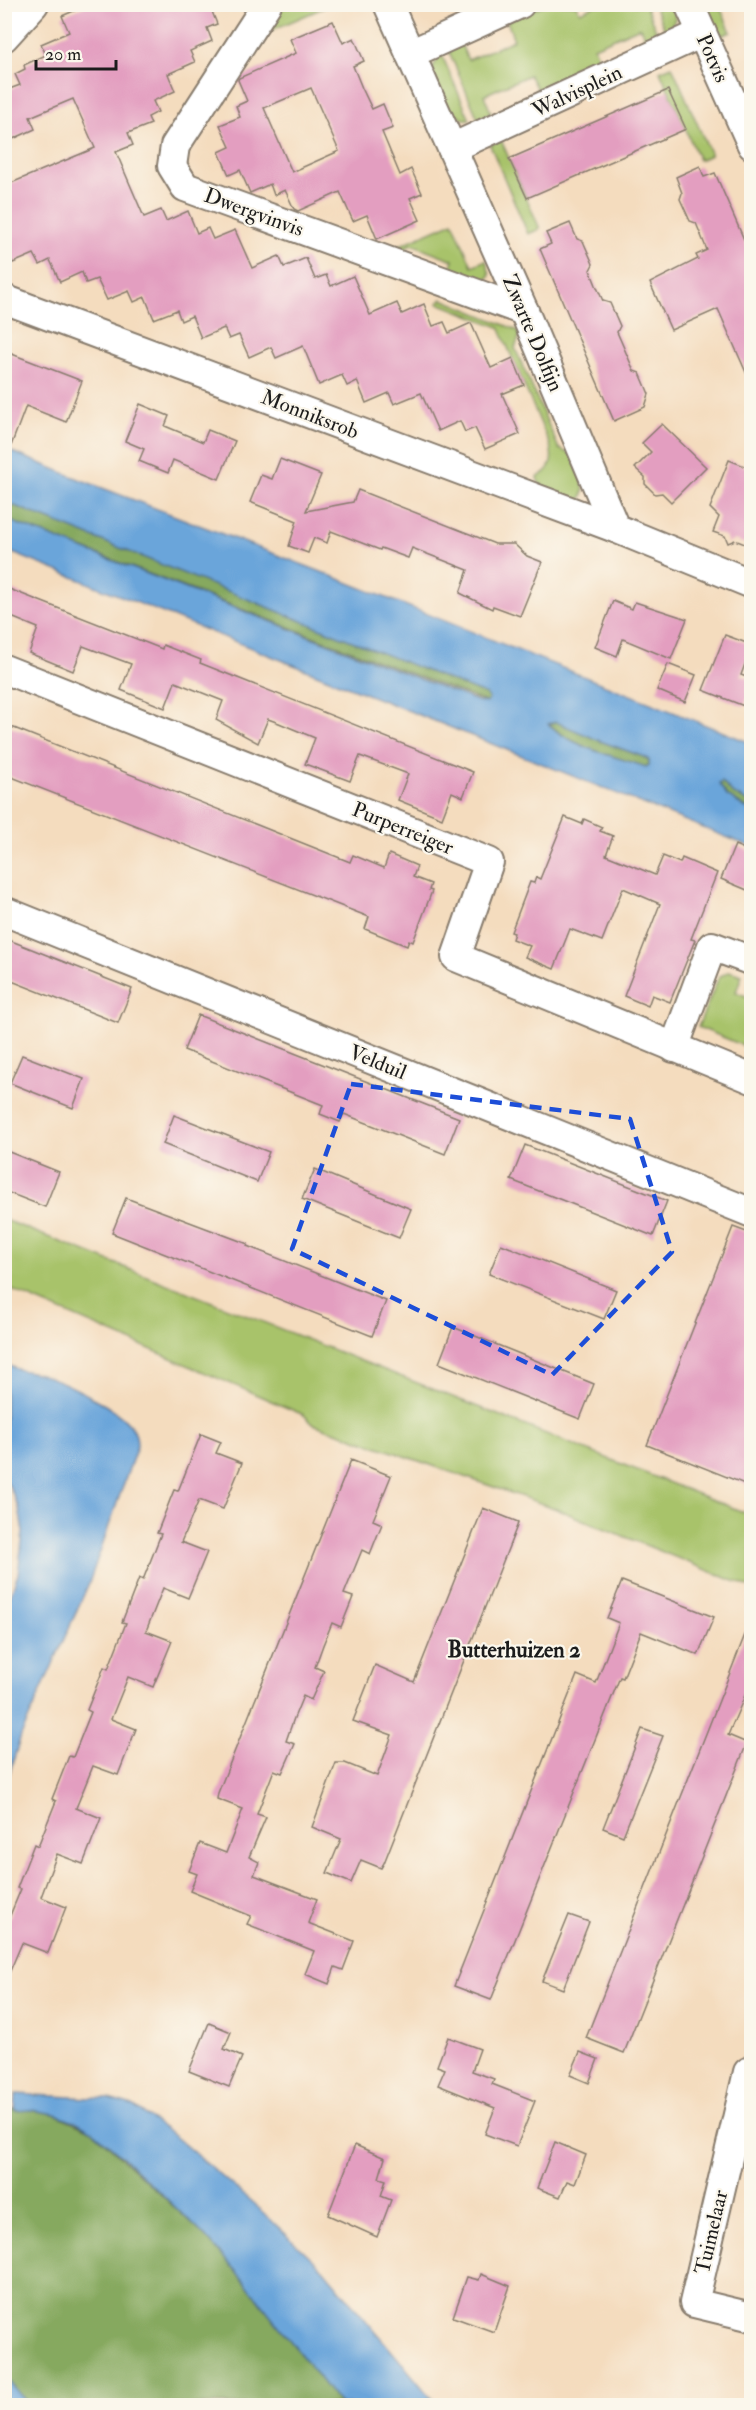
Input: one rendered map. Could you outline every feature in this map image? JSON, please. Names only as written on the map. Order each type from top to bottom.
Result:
[{"type":"street","points":[[4,37],[34,4]]},
{"type":"street","name":"Dwergvinvis","points":[[267,4],[175,146],[172,166],[185,187],[524,311]]},
{"type":"street","name":"Zwarte Dolfijn","points":[[388,4],[524,311],[615,528]]},
{"type":"street","points":[[410,54],[520,4]]},
{"type":"street","name":"Potvis","points":[[689,4],[752,145]]},
{"type":"street","name":"Walvisplein","points":[[452,148],[702,33]]},
{"type":"street","name":"Monniksrob","points":[[4,299],[615,528]]},
{"type":"street","points":[[615,528],[752,584]]},
{"type":"street","name":"Purperreiger","points":[[4,669],[489,862],[456,957],[752,1079]]},
{"type":"street","name":"Velduil","points":[[4,911],[752,1213]]},
{"type":"street","points":[[674,1048],[712,946],[752,961]]},
{"type":"street","name":"Tuimelaar","points":[[752,2070],[748,2072],[694,2303],[752,2317]]},
{"type":"highlighted area","points":[[351,1084],[630,1119],[672,1252],[552,1375],[292,1249]]},
{"type":"green space","points":[[546,4],[576,5],[580,12],[596,5],[645,5],[660,39],[649,45],[640,27],[594,47],[601,64],[539,92],[529,75],[484,95],[491,113],[478,119],[447,47],[460,42],[468,60],[514,40],[507,21]]},
{"type":"green space","points":[[277,5],[330,5],[267,32],[264,25]]},
{"type":"green space","points":[[654,5],[674,5],[675,19],[667,35]]},
{"type":"green space","points":[[699,5],[719,5],[731,32],[713,39]]},
{"type":"green space","points":[[441,53],[470,120],[453,114],[443,103],[432,69]]},
{"type":"green space","points":[[672,66],[711,155],[699,160],[660,71]]},
{"type":"green space","points":[[501,140],[540,229],[528,234],[490,145]]},
{"type":"green space","points":[[453,222],[472,266],[486,260],[490,275],[482,286],[447,278],[453,260],[412,244],[407,246],[401,261],[382,253]]},
{"type":"green space","points":[[442,299],[517,330],[520,335],[515,348],[559,449],[571,454],[581,478],[584,490],[579,501],[544,494],[537,478],[546,471],[550,464],[552,456],[550,445],[499,327],[438,303]]},
{"type":"green space","points":[[5,502],[487,695],[488,703],[5,519]]},
{"type":"green space","points":[[557,722],[644,757],[649,760],[649,764],[646,767],[582,745],[558,732],[548,723]]},
{"type":"green space","points":[[722,782],[732,793],[751,803],[751,811],[727,796],[719,784]]},
{"type":"green space","points":[[729,971],[742,975],[736,992],[751,998],[751,1049],[698,1027],[719,977]]},
{"type":"green space","points":[[5,1220],[751,1515],[751,1588],[554,1508],[313,1424],[304,1415],[5,1287]]},
{"type":"green space","points":[[4,2110],[31,2110],[55,2114],[93,2131],[203,2234],[241,2277],[340,2405],[29,2405],[5,2377]]},
{"type":"water","points":[[5,449],[751,743],[751,803],[732,793],[722,782],[719,784],[727,796],[751,811],[751,847],[5,550],[5,519],[477,701],[487,703],[489,699],[487,695],[5,502]],"holes":[[[556,722],[644,757],[649,760],[649,765],[646,767],[582,745],[548,724]]]},
{"type":"water","points":[[5,1363],[63,1383],[107,1406],[129,1424],[136,1435],[137,1446],[89,1583],[21,1736],[5,1787],[5,1609],[18,1574],[23,1532],[19,1508],[5,1477]]},
{"type":"water","points":[[16,2094],[109,2099],[133,2106],[178,2139],[254,2204],[323,2269],[437,2405],[340,2405],[241,2277],[203,2234],[122,2156],[93,2131],[77,2122],[55,2114],[31,2110],[15,2111]]},
{"type":"water","points":[[5,2377],[29,2405],[5,2405]]},
{"type":"building","points":[[90,4],[209,4],[217,24],[207,28],[212,41],[190,51],[195,62],[168,74],[175,91],[153,101],[158,112],[148,117],[151,124],[128,133],[133,145],[116,152],[144,217],[161,210],[166,221],[188,211],[197,233],[208,228],[213,239],[235,230],[252,268],[279,256],[284,267],[306,258],[315,279],[326,275],[331,286],[353,276],[370,315],[397,303],[402,314],[424,304],[433,326],[444,322],[449,333],[471,323],[491,368],[513,358],[524,385],[502,394],[520,434],[485,449],[475,428],[465,432],[460,421],[438,431],[421,393],[394,404],[389,393],[366,403],[357,381],[347,386],[342,375],[319,385],[303,346],[276,358],[271,347],[249,357],[239,335],[229,339],[224,328],[201,338],[192,316],[181,321],[177,310],[154,319],[145,297],[134,302],[129,291],[107,300],[97,279],[86,283],[82,272],[60,282],[50,260],[40,265],[34,254],[13,263],[4,245],[4,186],[95,148],[73,99],[30,117],[35,129],[4,143],[4,91],[20,85],[15,74],[25,69],[24,65],[46,55],[41,44],[69,32],[62,16]]},
{"type":"building","points":[[333,21],[343,43],[354,38],[364,61],[353,66],[372,109],[383,104],[393,128],[382,132],[400,175],[411,169],[422,193],[410,198],[420,220],[377,239],[367,215],[353,221],[340,192],[298,211],[294,209],[285,190],[274,195],[270,184],[250,193],[240,170],[229,175],[219,152],[230,147],[220,125],[240,117],[236,106],[247,101],[238,80],[296,53],[290,39]],"holes":[[[311,88],[339,151],[292,172],[264,108]]]},
{"type":"building","points":[[668,90],[686,129],[527,198],[509,159]]},
{"type":"building","points":[[700,166],[704,177],[715,173],[752,258],[752,386],[718,309],[671,330],[650,283],[698,259],[696,255],[707,250],[696,223],[690,221],[680,199],[682,193],[676,177]]},
{"type":"building","points":[[570,223],[577,239],[583,241],[593,264],[590,270],[596,285],[603,301],[610,303],[620,326],[617,332],[634,371],[640,373],[649,394],[645,407],[614,421],[540,249],[551,244],[546,233]]},
{"type":"building","points":[[4,351],[82,381],[66,422],[26,406],[6,459],[4,459]]},
{"type":"building","points":[[140,404],[169,416],[165,426],[203,442],[208,430],[235,441],[219,479],[173,460],[168,473],[139,461],[144,449],[125,441]]},
{"type":"building","points":[[662,424],[706,467],[671,502],[662,493],[655,494],[645,484],[645,477],[635,468],[651,452],[642,443]]},
{"type":"building","points":[[280,459],[321,475],[306,511],[353,502],[358,490],[495,544],[514,544],[527,556],[542,562],[520,616],[493,606],[492,609],[460,593],[468,570],[412,548],[408,558],[331,531],[327,543],[314,538],[308,553],[289,546],[297,521],[250,502],[261,475],[272,479]]},
{"type":"building","points":[[729,460],[752,469],[752,547],[735,540],[728,543],[725,536],[713,532],[719,517],[710,508]]},
{"type":"building","points":[[4,587],[162,649],[163,645],[201,660],[200,663],[473,772],[463,797],[452,792],[442,818],[398,800],[408,774],[360,756],[350,781],[305,764],[315,738],[279,723],[268,719],[258,743],[216,720],[223,701],[175,682],[165,708],[121,690],[131,664],[83,646],[73,671],[29,653],[38,628],[4,614]]},
{"type":"building","points":[[613,601],[632,609],[635,602],[687,619],[671,659],[623,639],[617,656],[595,647]]},
{"type":"building","points":[[725,635],[752,645],[741,675],[752,679],[752,688],[744,706],[703,690]]},
{"type":"building","points":[[668,664],[696,675],[685,702],[657,690]]},
{"type":"building","points":[[4,724],[350,862],[353,855],[384,868],[389,854],[417,866],[413,877],[431,884],[429,890],[432,891],[413,942],[409,940],[407,946],[365,929],[369,917],[4,774]]},
{"type":"building","points":[[565,817],[582,824],[584,819],[602,827],[600,831],[613,836],[606,855],[655,875],[663,856],[680,863],[682,858],[717,873],[691,939],[695,940],[670,1002],[652,995],[648,1006],[624,996],[660,904],[623,888],[602,941],[570,929],[554,969],[525,957],[530,946],[512,939],[514,933],[511,932],[530,882],[534,883],[536,877],[540,879]]},
{"type":"building","points":[[735,845],[752,852],[752,892],[721,879]]},
{"type":"building","points":[[4,938],[132,989],[118,1023],[4,978]]},
{"type":"building","points":[[198,1015],[459,1118],[445,1154],[344,1114],[340,1122],[320,1114],[323,1105],[184,1050]]},
{"type":"building","points":[[22,1055],[84,1079],[73,1108],[10,1083]]},
{"type":"building","points":[[174,1115],[269,1152],[257,1182],[163,1144]]},
{"type":"building","points":[[525,1145],[667,1201],[653,1236],[511,1180]]},
{"type":"building","points":[[4,1150],[59,1172],[45,1207],[4,1191]]},
{"type":"building","points":[[315,1169],[411,1209],[399,1238],[302,1199]]},
{"type":"building","points":[[126,1198],[248,1244],[247,1246],[386,1301],[372,1336],[112,1233]]},
{"type":"building","points":[[733,1227],[752,1234],[752,1487],[647,1445]]},
{"type":"building","points":[[501,1244],[616,1290],[604,1319],[489,1274]]},
{"type":"building","points":[[453,1327],[594,1384],[580,1419],[439,1363]]},
{"type":"building","points":[[201,1434],[221,1442],[216,1453],[242,1463],[223,1509],[199,1500],[181,1542],[207,1552],[188,1598],[163,1588],[146,1631],[172,1641],[153,1687],[128,1677],[111,1719],[136,1729],[118,1775],[93,1766],[76,1808],[101,1818],[83,1864],[57,1854],[41,1897],[66,1907],[48,1953],[22,1943],[4,1985],[4,1930],[21,1889],[17,1888],[34,1844],[38,1846],[56,1801],[52,1799],[69,1756],[73,1757],[91,1712],[87,1710],[104,1667],[108,1669],[126,1623],[122,1622],[139,1578],[143,1580],[161,1534],[157,1533],[174,1490],[178,1491]]},
{"type":"building","points":[[351,1460],[391,1476],[373,1520],[382,1524],[370,1554],[362,1550],[344,1594],[353,1597],[341,1627],[332,1623],[323,1645],[315,1667],[324,1671],[311,1700],[303,1696],[294,1718],[286,1741],[295,1744],[282,1773],[274,1770],[257,1814],[266,1817],[249,1857],[259,1862],[254,1875],[317,1899],[308,1923],[354,1941],[343,1970],[335,1967],[329,1984],[305,1974],[314,1951],[247,1924],[251,1916],[190,1891],[197,1874],[189,1871],[200,1843],[226,1853],[243,1809],[217,1799],[218,1793]]},
{"type":"building","points":[[483,1508],[518,1522],[517,1526],[384,1863],[381,1868],[361,1860],[351,1883],[327,1873],[341,1839],[312,1827],[336,1763],[345,1763],[377,1776],[392,1735],[353,1721],[375,1665],[414,1682]]},
{"type":"building","points":[[622,1581],[714,1617],[698,1655],[641,1632],[623,1678],[620,1677],[491,2000],[454,1986],[577,1675],[596,1683],[619,1623],[607,1618]]},
{"type":"building","points":[[750,1622],[752,1679],[728,1735],[747,1743],[624,2053],[586,2038]]},
{"type":"building","points":[[642,1729],[663,1736],[623,1836],[603,1828]]},
{"type":"building","points":[[569,1915],[589,1922],[563,1989],[542,1981]]},
{"type":"building","points":[[209,2023],[231,2032],[224,2049],[242,2057],[229,2087],[189,2071]]},
{"type":"building","points":[[448,2037],[480,2049],[472,2071],[494,2079],[492,2084],[535,2101],[517,2146],[485,2134],[495,2108],[438,2085],[445,2069],[437,2066]]},
{"type":"building","points":[[580,2052],[598,2059],[589,2083],[570,2075]]},
{"type":"building","points":[[555,2142],[586,2155],[575,2184],[567,2181],[560,2197],[537,2188]]},
{"type":"building","points":[[355,2145],[385,2158],[379,2178],[386,2180],[381,2196],[391,2200],[377,2237],[328,2215]]},
{"type":"building","points":[[481,2274],[510,2286],[494,2332],[453,2317],[467,2277],[479,2280]]},
{"type":"district","name":"Butterhuizen 2","points":[[514,1649]]}]
